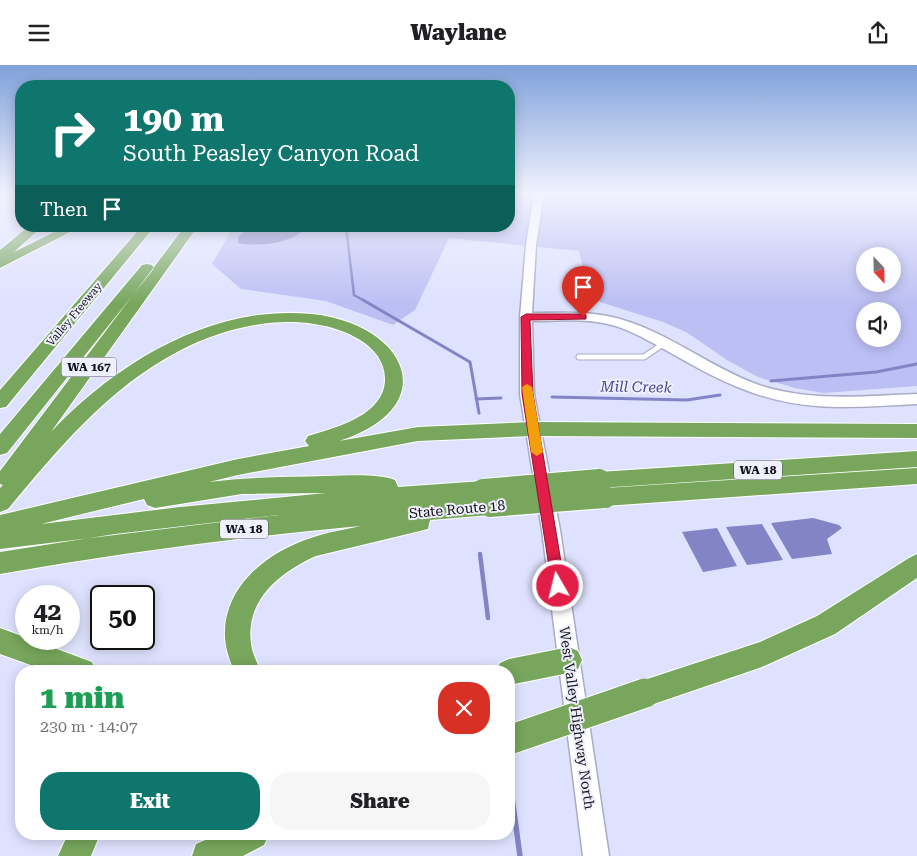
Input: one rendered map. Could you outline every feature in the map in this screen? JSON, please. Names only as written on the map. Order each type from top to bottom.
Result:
[{"type":"highway","points":[[0,257],[30,232]]},
{"type":"highway","points":[[0,264],[64,232]]},
{"type":"highway","name":"Valley Freeway","points":[[0,402],[144,232]]},
{"type":"highway","points":[[0,448],[176,232]]},
{"type":"highway","name":"WA 167","points":[[5,490],[188,232]]},
{"type":"highway","points":[[5,490],[74,421],[139,369],[186,341],[230,326],[247,323],[274,319],[313,319],[357,333],[380,346],[390,356],[395,376],[392,395],[378,413],[343,432],[238,467]]},
{"type":"highway","points":[[0,524],[238,467],[418,435],[533,429],[917,431]]},
{"type":"highway","name":"State Route 18","points":[[0,563],[115,544],[487,498],[917,459]]},
{"type":"highway","name":"State Route 18","points":[[602,489],[917,477]]},
{"type":"highway","points":[[48,514],[242,486],[352,484],[398,486],[449,492]]},
{"type":"highway","name":"State Route 18","points":[[0,539],[107,524],[275,506],[449,492],[487,498]]},
{"type":"highway","points":[[244,665],[239,655],[237,637],[238,618],[246,599],[255,585],[282,560],[312,547],[487,498]]},
{"type":"highway","points":[[515,738],[762,654],[826,625],[917,565]]},
{"type":"highway","points":[[2,641],[38,665]]},
{"type":"highway","points":[[2,641],[67,665]]},
{"type":"highway","points":[[515,671],[569,660]]},
{"type":"highway","points":[[74,856],[81,840]]},
{"type":"highway","points":[[208,856],[241,840]]},
{"type":"main road","name":"West Valley Highway North","points":[[533,230],[526,317],[527,386],[551,531],[596,856]]},
{"type":"main road","points":[[526,317],[583,317],[610,321],[640,331],[725,376],[754,388],[785,397],[828,403],[917,399]]},
{"type":"lane","points":[[579,357],[644,357],[663,344]]},
{"type":"shaded area","points":[[917,230],[917,386],[823,393],[795,388],[758,377],[727,360],[686,332],[663,322],[600,302],[587,286],[579,251],[449,238],[415,310],[393,325],[326,301],[241,289],[212,264],[231,232]]},
{"type":"shaded area","points":[[245,232],[302,232],[276,243],[257,245],[238,243],[239,236]]},
{"type":"shaded area","points":[[813,518],[839,525],[842,528],[827,539],[832,554],[792,559],[771,523]]},
{"type":"shaded area","points":[[762,524],[783,560],[747,565],[726,527]]},
{"type":"shaded area","points":[[717,528],[737,566],[703,572],[682,532]]},
{"type":"waterway","points":[[347,232],[354,295],[365,301]]},
{"type":"waterway","points":[[363,300],[470,362],[477,399]]},
{"type":"waterway","name":"Mill Creek","points":[[771,381],[876,372],[917,364]]},
{"type":"waterway","name":"Mill Creek","points":[[552,397],[687,400],[720,395]]},
{"type":"waterway","name":"Mill Creek","points":[[477,399],[501,398]]},
{"type":"waterway","points":[[477,399],[479,413]]},
{"type":"waterway","points":[[480,554],[488,618]]},
{"type":"waterway","name":"Mill Creek","points":[[515,819],[520,856]]},
{"type":"slow traffic","points":[[527,387],[537,452]]},
{"type":"route","points":[[558,586],[551,531],[528,394],[526,317],[583,317]]}]
